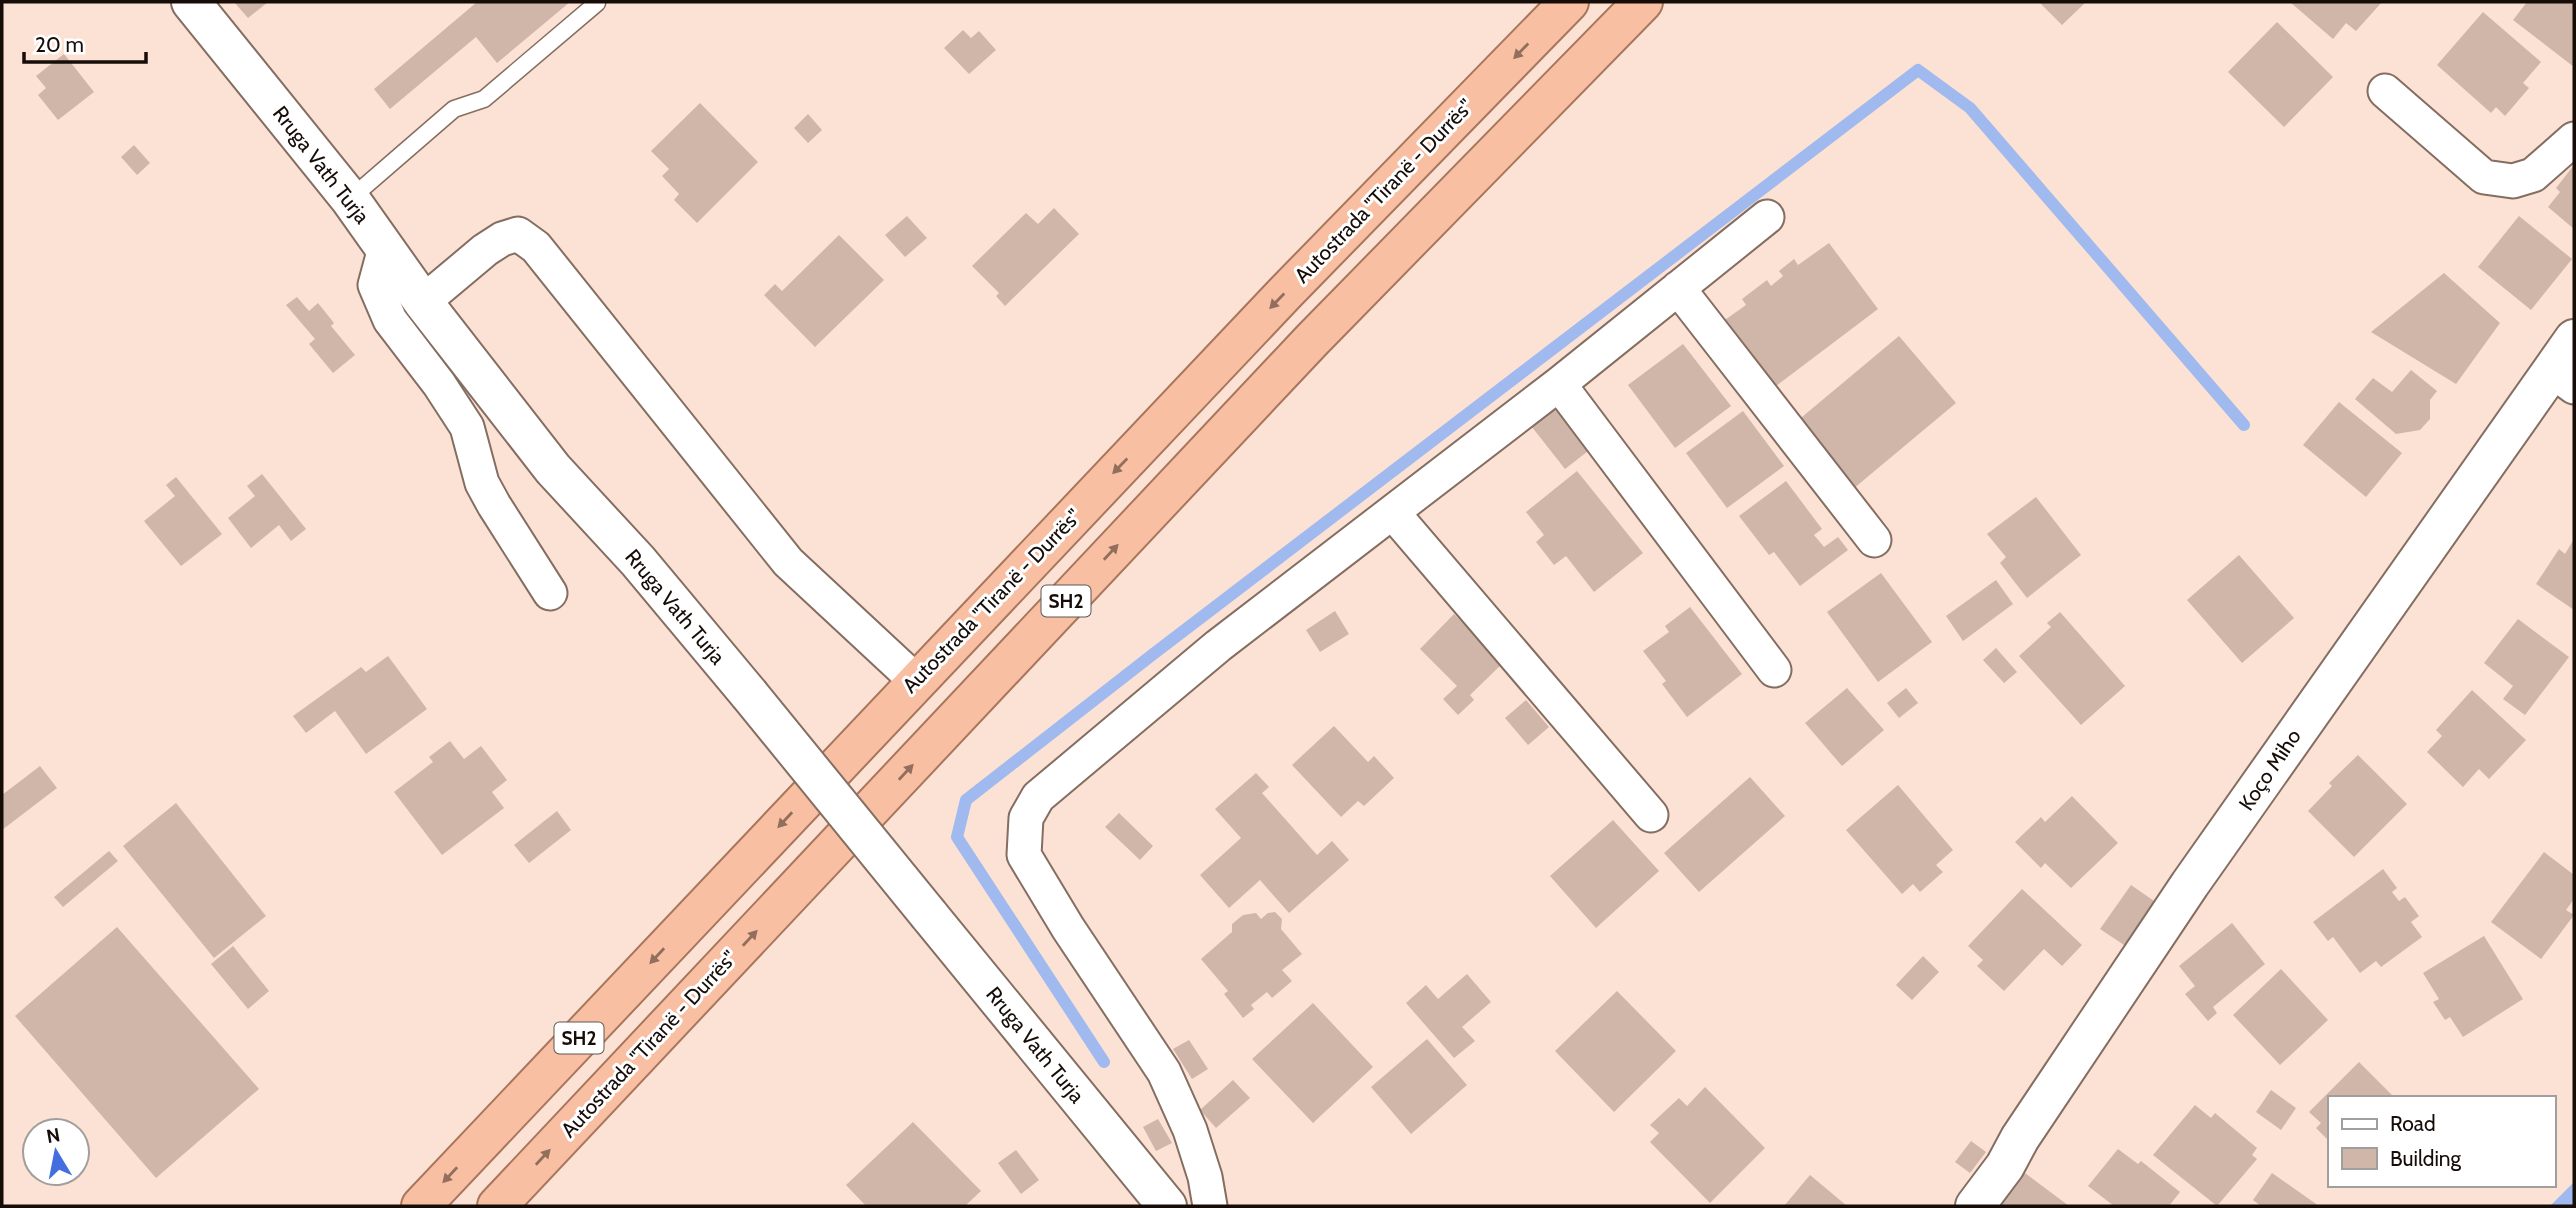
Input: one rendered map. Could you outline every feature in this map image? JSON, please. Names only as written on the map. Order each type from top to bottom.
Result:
[{"type":"highway","name":"Autostrada \"Tiranë - Durrës\"","points":[[421,1206],[1285,293],[1569,2]]},
{"type":"highway","name":"Autostrada \"Tiranë - Durrës\"","points":[[496,1206],[1303,349],[1643,2]]},
{"type":"street","name":"Rruga Vath Turja","points":[[191,2],[350,199],[423,302],[554,469],[638,561],[749,694],[1167,1206]]},
{"type":"street","points":[[2385,91],[2484,177],[2513,181],[2533,175],[2574,139]]},
{"type":"street","points":[[1210,1206],[1205,1177],[1189,1130],[1164,1072],[1068,928],[1024,855],[1026,818],[1038,797],[1207,655],[1559,384],[1767,217]]},
{"type":"street","points":[[423,302],[502,239],[518,234],[536,247],[788,562],[916,681]]},
{"type":"street","points":[[385,248],[376,285],[390,320],[439,384],[467,427],[482,483],[550,593]]},
{"type":"street","points":[[1678,288],[1874,540]]},
{"type":"street","name":"Koço Miho","points":[[1975,1206],[2006,1166],[2020,1138],[2190,884],[2563,379],[2574,339]]},
{"type":"street","points":[[1559,384],[1774,670]]},
{"type":"street","points":[[1393,513],[1651,815]]},
{"type":"lane","points":[[350,199],[454,109],[484,99],[597,3]]},
{"type":"water","points":[[2574,1181],[2574,1206],[2550,1206],[2573,1183]]},
{"type":"building","points":[[234,2],[268,2],[248,18]]},
{"type":"building","points":[[477,2],[570,2],[497,63],[476,37],[390,109],[374,89]]},
{"type":"building","points":[[2039,2],[2086,2],[2062,25]]},
{"type":"building","points":[[2290,2],[2382,2],[2356,31],[2346,23],[2333,39]]},
{"type":"building","points":[[2527,2],[2574,2],[2574,67],[2513,20]]},
{"type":"building","points":[[2483,12],[2541,62],[2523,83],[2529,88],[2505,116],[2496,107],[2491,113],[2437,65]]},
{"type":"building","points":[[2277,22],[2333,77],[2284,127],[2228,72]]},
{"type":"building","points":[[963,30],[971,38],[979,31],[996,50],[969,74],[944,48]]},
{"type":"building","points":[[64,54],[94,92],[58,120],[38,95],[46,88],[36,76]]},
{"type":"building","points":[[700,103],[758,162],[697,223],[674,200],[679,194],[662,176],[669,169],[651,151]]},
{"type":"building","points":[[808,114],[822,130],[808,143],[794,128]]},
{"type":"building","points":[[134,145],[150,163],[137,175],[121,157]]},
{"type":"building","points":[[2574,165],[2574,229],[2548,207],[2560,192],[2556,188]]},
{"type":"building","points":[[1054,208],[1079,234],[1005,306],[996,296],[999,293],[972,266],[1026,213],[1038,224]]},
{"type":"building","points":[[907,216],[927,238],[905,257],[885,235]]},
{"type":"building","points":[[2519,216],[2572,259],[2531,310],[2478,267]]},
{"type":"building","points":[[839,235],[884,280],[815,347],[764,295],[775,284],[782,291]]},
{"type":"building","points":[[1829,243],[1878,309],[1772,389],[1722,322],[1746,305],[1742,299],[1767,280],[1771,286],[1783,276],[1779,271],[1794,259],[1798,265]]},
{"type":"building","points":[[2444,273],[2500,323],[2456,384],[2371,332]]},
{"type":"building","points":[[297,297],[309,311],[318,303],[334,323],[331,326],[355,355],[333,373],[309,344],[315,339],[286,305]]},
{"type":"building","points":[[1899,336],[1956,403],[1853,489],[1796,422]]},
{"type":"building","points":[[1683,344],[1731,406],[1675,448],[1628,385]]},
{"type":"building","points":[[2411,370],[2437,391],[2430,400],[2430,419],[2420,430],[2396,434],[2355,399],[2373,378],[2392,392]]},
{"type":"building","points":[[2339,402],[2402,453],[2366,497],[2303,445]]},
{"type":"building","points":[[1565,410],[1592,448],[1565,469],[1528,422],[1543,411]]},
{"type":"building","points":[[1743,411],[1784,466],[1727,508],[1686,453]]},
{"type":"building","points":[[1577,471],[1643,553],[1594,592],[1566,556],[1554,565],[1536,542],[1544,535],[1526,512]]},
{"type":"building","points":[[262,474],[306,529],[291,541],[279,525],[251,548],[228,518],[255,496],[247,486]]},
{"type":"building","points":[[176,477],[222,534],[181,566],[144,521],[175,496],[166,485]]},
{"type":"building","points":[[1786,481],[1822,529],[1814,535],[1824,547],[1838,537],[1848,550],[1800,586],[1774,552],[1769,555],[1739,516]]},
{"type":"building","points":[[2036,497],[2081,555],[2027,598],[2000,563],[2006,557],[1987,534]]},
{"type":"building","points":[[2574,539],[2574,610],[2536,584],[2559,549],[2565,554]]},
{"type":"building","points":[[2239,555],[2294,618],[2242,663],[2187,600]]},
{"type":"building","points":[[1881,573],[1932,642],[1878,682],[1827,612]]},
{"type":"building","points":[[1996,580],[2013,604],[1963,641],[1946,616]]},
{"type":"building","points":[[1690,607],[1742,674],[1687,717],[1662,684],[1666,681],[1643,651],[1669,632],[1665,626]]},
{"type":"building","points":[[1335,611],[1349,634],[1320,652],[1306,630]]},
{"type":"building","points":[[2060,612],[2125,686],[2081,725],[2019,656],[2051,627],[2047,623]]},
{"type":"building","points":[[1454,614],[1503,663],[1470,695],[1474,700],[1458,715],[1443,699],[1457,686],[1420,649]]},
{"type":"building","points":[[2518,619],[2569,657],[2525,715],[2503,699],[2513,686],[2484,663]]},
{"type":"building","points":[[1996,648],[2017,672],[2004,683],[1983,660]]},
{"type":"building","points":[[388,656],[427,709],[366,754],[335,711],[306,733],[293,716],[361,667],[366,672]]},
{"type":"building","points":[[1847,688],[1884,730],[1842,766],[1805,723]]},
{"type":"building","points":[[1906,688],[1918,703],[1899,718],[1887,703]]},
{"type":"building","points":[[2472,690],[2526,740],[2489,779],[2479,769],[2463,787],[2427,752],[2442,736],[2436,730]]},
{"type":"building","points":[[1526,700],[1549,727],[1528,745],[1505,718]]},
{"type":"building","points":[[1334,726],[1368,762],[1374,756],[1394,778],[1364,806],[1358,801],[1341,817],[1292,765]]},
{"type":"building","points":[[450,741],[464,759],[481,746],[507,780],[492,792],[504,808],[442,855],[394,792],[433,762],[429,757]]},
{"type":"building","points":[[2358,755],[2407,804],[2354,857],[2308,811],[2332,786],[2329,783]]},
{"type":"building","points":[[40,766],[57,788],[2,830],[2,795]]},
{"type":"building","points":[[1256,773],[1269,787],[1262,793],[1317,855],[1332,841],[1349,860],[1289,913],[1260,880],[1229,908],[1200,875],[1241,838],[1215,809]]},
{"type":"building","points":[[1750,777],[1785,816],[1699,892],[1664,853]]},
{"type":"building","points":[[1898,785],[1953,850],[1936,865],[1943,872],[1920,892],[1913,884],[1902,894],[1846,830]]},
{"type":"building","points":[[2072,796],[2118,843],[2071,888],[2045,863],[2041,868],[2015,842],[2041,817],[2045,822]]},
{"type":"building","points":[[176,803],[266,916],[214,958],[123,846]]},
{"type":"building","points":[[557,811],[571,830],[529,863],[514,845]]},
{"type":"building","points":[[1119,813],[1153,846],[1140,860],[1105,827]]},
{"type":"building","points":[[1613,820],[1659,871],[1596,928],[1550,876]]},
{"type":"building","points":[[109,851],[118,861],[63,907],[54,897]]},
{"type":"building","points":[[2544,852],[2574,875],[2574,899],[2566,910],[2574,915],[2541,959],[2491,922]]},
{"type":"building","points":[[2383,869],[2397,888],[2392,892],[2399,901],[2405,897],[2419,916],[2411,922],[2422,937],[2381,967],[2376,961],[2360,973],[2333,937],[2328,941],[2313,922]]},
{"type":"building","points":[[2131,885],[2157,903],[2127,947],[2100,929]]},
{"type":"building","points":[[2022,889],[2082,945],[2062,966],[2044,949],[2004,991],[1977,966],[1983,960],[1968,946]]},
{"type":"building","points":[[1275,912],[1282,919],[1281,929],[1302,954],[1282,970],[1292,981],[1272,998],[1267,992],[1251,1005],[1254,1009],[1243,1018],[1224,994],[1228,991],[1201,959],[1232,932],[1232,924],[1243,915],[1256,913],[1261,919],[1268,913]]},
{"type":"building","points":[[2232,923],[2265,964],[2213,1007],[2217,1013],[2208,1021],[2185,994],[2195,986],[2179,966]]},
{"type":"building","points":[[117,927],[259,1089],[156,1178],[15,1016]]},
{"type":"building","points":[[2484,936],[2523,999],[2463,1037],[2450,1017],[2445,1020],[2433,1002],[2439,999],[2423,973]]},
{"type":"building","points":[[233,946],[269,991],[248,1009],[211,964]]},
{"type":"building","points":[[1923,956],[1939,972],[1912,1000],[1896,985]]},
{"type":"building","points":[[2281,969],[2328,1020],[2280,1065],[2233,1015]]},
{"type":"building","points":[[1467,974],[1491,1002],[1462,1027],[1475,1041],[1454,1058],[1406,1003],[1426,985],[1438,999]]},
{"type":"building","points":[[1617,991],[1676,1051],[1614,1112],[1555,1051]]},
{"type":"building","points":[[1313,1003],[1373,1067],[1313,1123],[1252,1059]]},
{"type":"building","points":[[1427,1039],[1467,1085],[1411,1134],[1371,1087]]},
{"type":"building","points":[[1189,1040],[1208,1069],[1192,1079],[1173,1049]]},
{"type":"building","points":[[2359,1062],[2393,1096],[2328,1096],[2328,1140],[2316,1128],[2321,1123],[2309,1112]]},
{"type":"building","points":[[1233,1080],[1250,1098],[1216,1128],[1200,1110]]},
{"type":"building","points":[[1705,1087],[1765,1148],[1710,1203],[1650,1142],[1659,1133],[1650,1125],[1679,1098],[1687,1106]]},
{"type":"building","points":[[2271,1090],[2296,1108],[2281,1130],[2256,1112]]},
{"type":"building","points":[[2195,1105],[2211,1118],[2215,1113],[2257,1148],[2252,1155],[2257,1159],[2217,1206],[2153,1155]]},
{"type":"building","points":[[1158,1119],[1172,1143],[1156,1151],[1143,1127]]},
{"type":"building","points":[[913,1122],[981,1191],[965,1206],[866,1206],[846,1185]]},
{"type":"building","points":[[1971,1141],[1986,1152],[1970,1173],[1955,1162]]},
{"type":"building","points":[[2118,1149],[2138,1164],[2141,1161],[2180,1192],[2169,1206],[2114,1206],[2088,1186]]},
{"type":"building","points":[[1016,1150],[1039,1180],[1021,1194],[998,1163]]},
{"type":"building","points":[[2021,1170],[2069,1206],[1993,1206]]},
{"type":"building","points":[[2272,1173],[2319,1206],[2261,1206],[2253,1200]]},
{"type":"building","points":[[1810,1175],[1847,1206],[1784,1206]]},
{"type":"waterway","points":[[1104,1062],[957,837],[966,800],[1918,70],[1970,108],[2244,425]]}]
